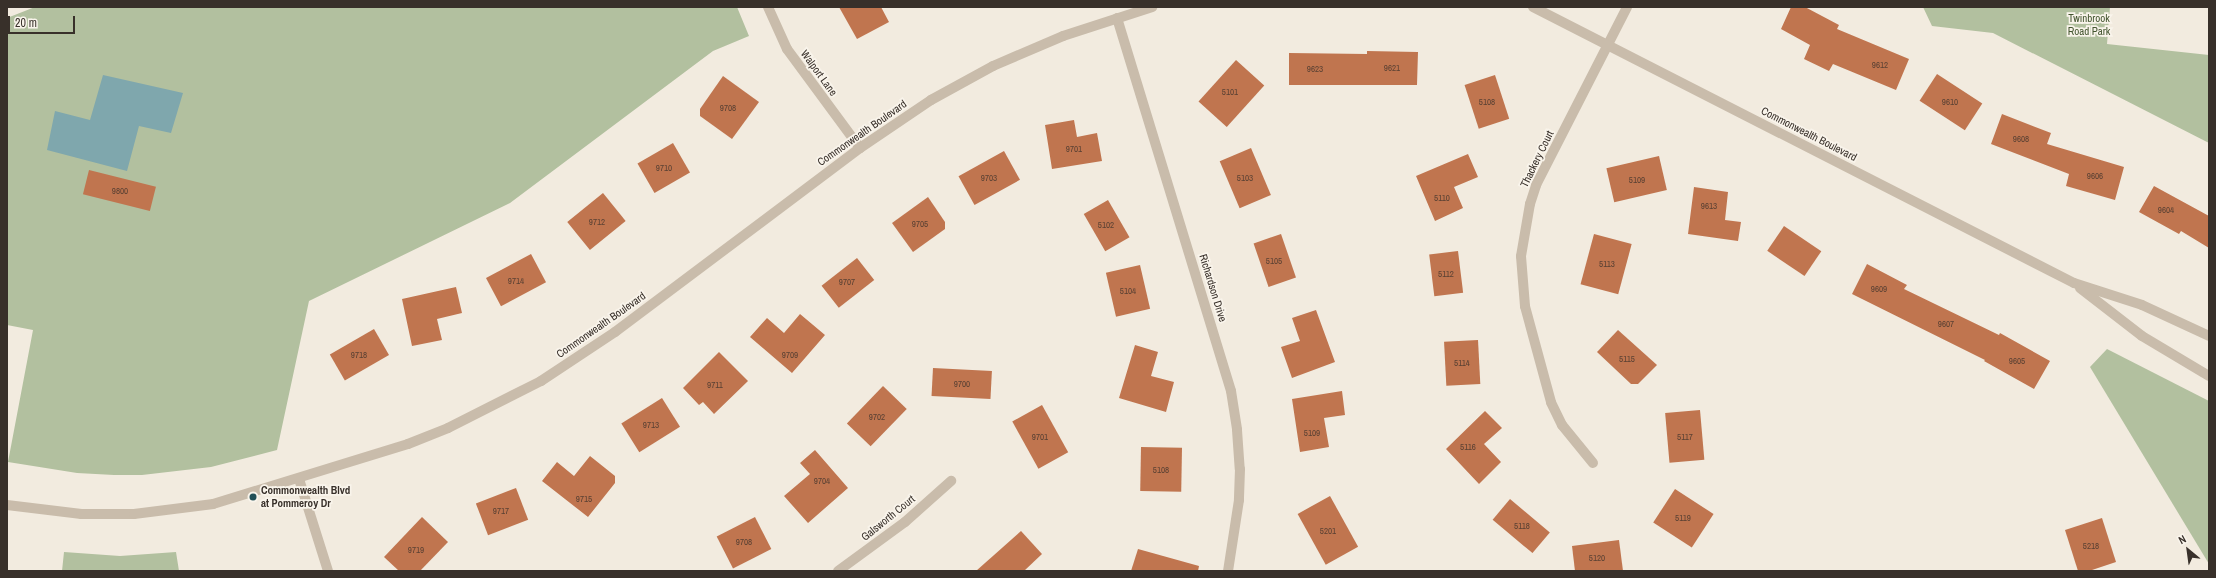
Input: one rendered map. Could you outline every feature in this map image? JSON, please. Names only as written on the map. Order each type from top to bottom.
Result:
[{"type":"street","name":"Walport Lane","points":[[768,7],[788,49],[860,148]]},
{"type":"street","name":"Commonwealth Boulevard","points":[[7,504],[81,514],[134,514],[172,511],[213,504],[299,479],[434,434],[495,406],[541,381],[615,332],[898,120],[993,66],[1063,36],[1152,7]]},
{"type":"street","name":"Commonwealth Boulevard","points":[[1533,7],[2074,283],[2142,305],[2209,336]]},
{"type":"street","name":"Thackery Court","points":[[1592,463],[1562,425],[1551,402],[1525,306],[1521,256],[1524,229],[1536,185],[1628,7]]},
{"type":"street","name":"Richardson Drive","points":[[1117,18],[1231,391],[1240,469],[1239,500],[1228,571]]},
{"type":"street","name":"Commonwealth Boulevard","points":[[2074,283],[2142,336],[2209,376]]},
{"type":"street","points":[[299,479],[328,571]]},
{"type":"street","name":"Galsworth Court","points":[[838,571],[905,522],[951,481]]},
{"type":"green space","points":[[35,7],[737,7],[749,36],[713,51],[510,203],[309,301],[277,450],[211,467],[142,475],[114,475],[77,473],[8,462],[33,330],[7,325],[7,18]]},
{"type":"green space","name":"Twinbrook Road Park","points":[[1923,7],[2110,7],[2107,44],[2209,55],[2209,143],[1993,33],[1932,26]]},
{"type":"green space","points":[[2107,349],[2209,401],[2209,564],[2090,367]]},
{"type":"green space","points":[[64,552],[120,556],[176,552],[179,571],[62,571]]},
{"type":"water","points":[[103,75],[183,93],[171,133],[139,126],[127,171],[47,150],[55,111],[90,120]]},
{"type":"building","points":[[839,7],[881,7],[889,22],[857,39]]},
{"type":"building","points":[[1791,7],[1805,7],[1839,25],[1837,29],[1909,59],[1896,90],[1833,64],[1829,71],[1804,59],[1810,45],[1781,29]]},
{"type":"building","points":[[1367,51],[1418,52],[1417,85],[1289,85],[1289,53],[1367,54]]},
{"type":"building","points":[[1236,60],[1264,85],[1227,127],[1199,102]]},
{"type":"building","points":[[1937,74],[1982,103],[1965,130],[1920,101]]},
{"type":"building","points":[[1495,75],[1509,119],[1479,129],[1465,85]]},
{"type":"building","points":[[723,76],[759,102],[732,139],[700,116],[700,109]]},
{"type":"building","points":[[2002,114],[2051,133],[2047,144],[2124,167],[2115,200],[2066,186],[2069,174],[1991,144]]},
{"type":"building","points":[[1074,120],[1077,137],[1097,133],[1102,161],[1052,169],[1045,125]]},
{"type":"building","points":[[673,143],[690,172],[654,193],[637,164]]},
{"type":"building","points":[[1251,148],[1271,195],[1240,208],[1220,161]]},
{"type":"building","points":[[1004,151],[1020,180],[975,205],[959,176]]},
{"type":"building","points":[[1468,154],[1478,177],[1454,187],[1463,208],[1435,221],[1416,176]]},
{"type":"building","points":[[1659,156],[1667,190],[1614,202],[1606,168]]},
{"type":"building","points":[[89,170],[156,187],[150,211],[83,194]]},
{"type":"building","points":[[2154,186],[2209,216],[2209,248],[2181,231],[2179,234],[2139,212]]},
{"type":"building","points":[[1694,187],[1728,192],[1725,220],[1741,222],[1738,241],[1688,234]]},
{"type":"building","points":[[603,193],[626,221],[590,250],[567,222]]},
{"type":"building","points":[[928,197],[945,222],[945,229],[913,252],[892,223]]},
{"type":"building","points":[[1108,200],[1130,237],[1105,251],[1084,214]]},
{"type":"building","points":[[1784,226],[1821,251],[1805,276],[1767,251]]},
{"type":"building","points":[[1281,234],[1296,277],[1269,287],[1254,243]]},
{"type":"building","points":[[1594,234],[1632,244],[1618,294],[1581,284]]},
{"type":"building","points":[[1458,251],[1463,293],[1434,296],[1429,255]]},
{"type":"building","points":[[531,254],[546,282],[501,306],[486,278]]},
{"type":"building","points":[[857,258],[874,280],[839,308],[822,286]]},
{"type":"building","points":[[1867,264],[1907,285],[1904,289],[1999,335],[2000,333],[2050,361],[2034,389],[1984,361],[1985,360],[1852,294]]},
{"type":"building","points":[[1140,265],[1150,309],[1116,317],[1106,273]]},
{"type":"building","points":[[456,287],[462,313],[437,319],[442,340],[412,346],[402,299]]},
{"type":"building","points":[[1316,310],[1335,362],[1292,378],[1281,347],[1300,341],[1292,318]]},
{"type":"building","points":[[800,314],[825,335],[792,373],[750,337],[767,318],[784,333]]},
{"type":"building","points":[[374,329],[389,355],[345,380],[330,354]]},
{"type":"building","points":[[1618,330],[1657,365],[1638,384],[1631,384],[1597,352]]},
{"type":"building","points":[[1478,340],[1480,384],[1446,386],[1444,342]]},
{"type":"building","points":[[1135,345],[1158,352],[1151,376],[1174,382],[1166,412],[1119,398]]},
{"type":"building","points":[[719,352],[748,381],[714,414],[703,402],[699,405],[683,388]]},
{"type":"building","points":[[933,368],[992,371],[990,399],[932,396]]},
{"type":"building","points":[[883,386],[907,409],[871,446],[847,423]]},
{"type":"building","points":[[1342,391],[1345,415],[1324,418],[1329,447],[1300,452],[1292,399]]},
{"type":"building","points":[[662,398],[680,427],[639,452],[621,423]]},
{"type":"building","points":[[1042,405],[1068,452],[1038,469],[1012,421]]},
{"type":"building","points":[[1700,410],[1704,460],[1669,463],[1665,413]]},
{"type":"building","points":[[1485,411],[1502,428],[1484,444],[1501,462],[1479,484],[1446,449]]},
{"type":"building","points":[[1141,447],[1182,448],[1181,492],[1140,491]]},
{"type":"building","points":[[815,450],[848,488],[808,523],[784,496],[810,474],[800,463]]},
{"type":"building","points":[[590,456],[615,476],[615,483],[588,517],[542,481],[557,462],[574,476]]},
{"type":"building","points":[[516,488],[528,520],[488,535],[476,503]]},
{"type":"building","points":[[1675,489],[1714,514],[1692,548],[1653,523]]},
{"type":"building","points":[[1330,496],[1358,547],[1326,565],[1298,514]]},
{"type":"building","points":[[1510,499],[1550,532],[1532,553],[1493,520]]},
{"type":"building","points":[[422,517],[448,542],[420,571],[399,571],[384,557]]},
{"type":"building","points":[[755,517],[771,549],[733,569],[717,537]]},
{"type":"building","points":[[2102,518],[2116,562],[2089,571],[2078,571],[2065,530]]},
{"type":"building","points":[[1021,531],[1042,554],[1024,571],[976,571]]},
{"type":"building","points":[[1619,540],[1623,571],[1575,571],[1572,546]]},
{"type":"building","points":[[1138,549],[1199,566],[1198,571],[1131,571]]},
{"type":"place","name":"Commonwealth Blvd at Pommeroy Dr","points":[[253,497]]}]
